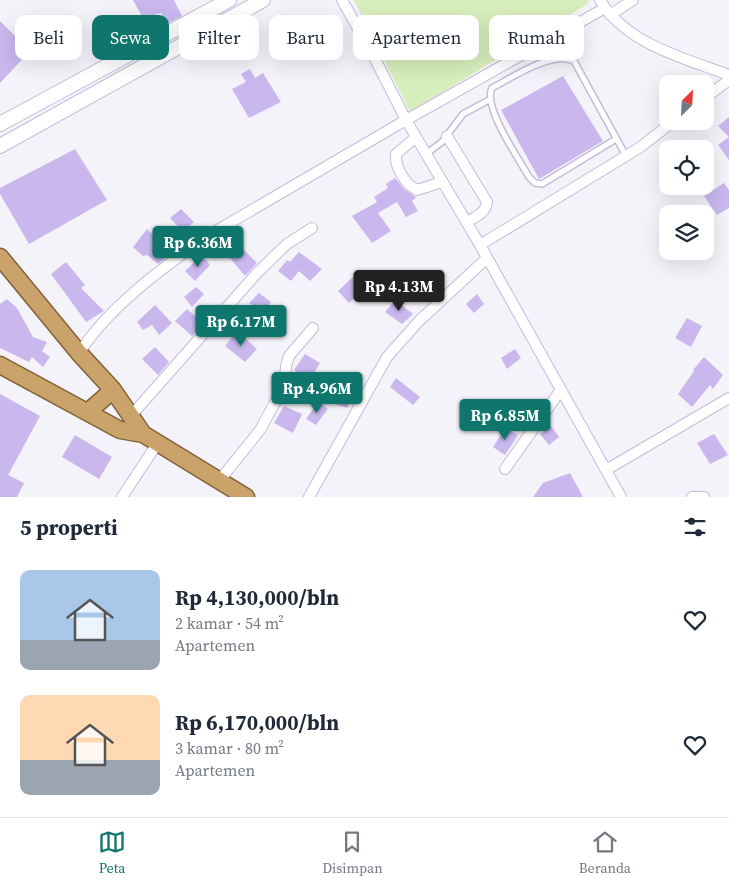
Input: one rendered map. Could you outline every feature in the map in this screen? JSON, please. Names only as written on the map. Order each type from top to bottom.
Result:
[{"type":"highway","points":[[0,257],[113,390],[143,434],[246,497]]},
{"type":"highway","points":[[0,365],[89,411],[120,430],[143,434]]},
{"type":"highway","points":[[89,411],[113,390]]},
{"type":"main road","points":[[0,146],[263,0]]},
{"type":"main road","points":[[0,124],[227,1]]},
{"type":"street","points":[[342,0],[406,120],[480,245],[486,259],[621,497]]},
{"type":"street","points":[[79,352],[93,332],[110,314],[204,238],[406,120],[605,8],[633,0]]},
{"type":"street","points":[[605,8],[635,35],[668,52],[729,75]]},
{"type":"street","points":[[714,91],[729,80]]},
{"type":"street","points":[[480,245],[626,156],[662,130]]},
{"type":"street","points":[[447,136],[487,202],[483,212],[466,222]]},
{"type":"street","points":[[416,137],[396,154],[396,161],[400,171],[409,186],[417,190],[442,182]]},
{"type":"street","points":[[130,417],[257,273],[288,244],[312,228]]},
{"type":"street","points":[[309,497],[387,357],[419,321],[486,259]]},
{"type":"street","points":[[219,481],[260,430],[285,384],[286,366],[290,356],[313,328]]},
{"type":"street","points":[[505,469],[560,391]]},
{"type":"street","points":[[606,470],[729,398]]},
{"type":"street","points":[[122,497],[157,444]]},
{"type":"street","points":[[692,497],[704,497]]},
{"type":"lane","points":[[616,139],[542,184],[536,184],[525,169],[489,100],[492,88],[533,66],[566,57],[574,61],[626,156]]},
{"type":"lane","points":[[426,154],[447,136],[463,114],[489,100]]},
{"type":"green space","points":[[354,0],[588,0],[589,3],[569,15],[489,15],[489,60],[495,60],[410,112],[384,60],[479,60],[479,15],[362,15]]},
{"type":"building","points":[[133,0],[174,0],[182,15],[169,22],[169,15],[162,15],[161,13],[141,15]]},
{"type":"building","points":[[0,21],[15,36],[15,60],[22,60],[0,83]]},
{"type":"building","points":[[250,69],[255,78],[263,73],[281,102],[249,118],[232,89],[246,82],[241,74]]},
{"type":"building","points":[[563,76],[603,141],[539,179],[501,110]]},
{"type":"building","points":[[729,117],[729,137],[718,126]]},
{"type":"building","points":[[729,137],[729,160],[718,145]]},
{"type":"building","points":[[75,149],[107,200],[29,244],[0,194],[0,188]]},
{"type":"building","points":[[395,178],[404,189],[416,197],[412,201],[418,211],[406,217],[397,202],[378,213],[391,231],[372,243],[352,216],[377,202],[374,197],[388,188],[386,184]]},
{"type":"building","points":[[724,183],[729,190],[729,208],[717,215],[714,211],[714,205],[710,205],[704,196],[714,195],[714,190]]},
{"type":"building","points":[[181,209],[194,222],[183,232],[170,218]]},
{"type":"building","points":[[147,229],[171,253],[158,264],[147,255],[143,256],[133,247]]},
{"type":"building","points":[[241,247],[257,263],[245,276],[230,258]]},
{"type":"building","points":[[299,252],[322,269],[310,281],[299,271],[291,281],[278,271],[287,260],[290,262]]},
{"type":"building","points":[[202,255],[210,265],[195,281],[185,271]]},
{"type":"building","points":[[66,262],[85,285],[81,288],[104,311],[86,322],[51,274]]},
{"type":"building","points":[[353,277],[366,287],[349,303],[338,291]]},
{"type":"building","points":[[196,287],[204,294],[192,307],[184,297]]},
{"type":"building","points":[[259,293],[271,302],[247,332],[237,322],[252,305],[249,303]]},
{"type":"building","points":[[477,294],[484,304],[474,313],[466,304]]},
{"type":"building","points":[[7,299],[17,308],[33,337],[47,342],[42,351],[50,357],[43,367],[32,357],[29,362],[0,348],[0,304]]},
{"type":"building","points":[[395,300],[413,314],[402,324],[385,312]]},
{"type":"building","points":[[155,305],[172,323],[159,335],[152,325],[143,330],[137,322]]},
{"type":"building","points":[[187,309],[203,323],[192,336],[175,321]]},
{"type":"building","points":[[687,318],[702,326],[691,347],[675,338]]},
{"type":"building","points":[[237,331],[257,349],[245,362],[225,346]]},
{"type":"building","points":[[155,347],[169,362],[158,375],[142,359]]},
{"type":"building","points":[[515,349],[521,358],[507,369],[501,358]]},
{"type":"building","points":[[305,354],[320,363],[310,380],[294,370]]},
{"type":"building","points":[[704,357],[723,375],[713,389],[710,385],[692,407],[678,394],[693,370]]},
{"type":"building","points":[[396,378],[420,397],[413,405],[390,387]]},
{"type":"building","points":[[342,385],[355,392],[347,408],[333,403]]},
{"type":"building","points":[[0,394],[40,416],[8,475],[24,483],[17,497],[0,497]]},
{"type":"building","points":[[318,402],[328,409],[316,425],[306,419]]},
{"type":"building","points":[[284,406],[302,414],[293,433],[274,423]]},
{"type":"building","points":[[551,426],[559,437],[549,445],[540,434]]},
{"type":"building","points":[[505,428],[518,435],[505,455],[493,447]]},
{"type":"building","points":[[714,434],[728,455],[710,464],[697,443]]},
{"type":"building","points":[[75,435],[112,457],[99,479],[62,457]]},
{"type":"building","points":[[570,473],[583,497],[533,497],[543,483]]}]
